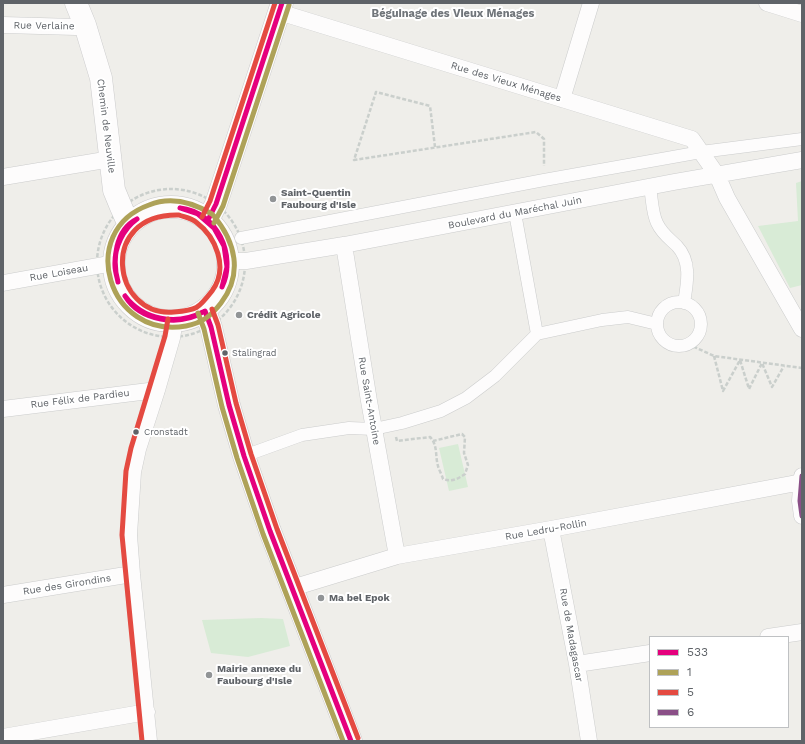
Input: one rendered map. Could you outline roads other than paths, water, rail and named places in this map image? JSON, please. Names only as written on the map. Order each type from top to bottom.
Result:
[{"type":"main road","name":"Chemin de Neuville","points":[[76,3],[85,25],[101,78],[114,190],[125,216]]},
{"type":"main road","points":[[280,8],[212,212],[225,247],[237,261],[226,279],[208,319],[229,405],[244,456],[270,531],[351,741]]},
{"type":"main road","points":[[208,319],[191,317],[173,329],[159,319],[145,314],[132,305],[122,293],[116,278],[105,265],[116,249],[121,236],[125,216],[141,215],[154,209],[169,207],[183,208],[197,213],[212,212]]},
{"type":"street","points":[[562,99],[591,3]]},
{"type":"street","points":[[767,3],[802,14]]},
{"type":"street","name":"Rue des Vieux Ménages","points":[[280,8],[562,99],[692,139],[717,175],[727,198],[802,329]]},
{"type":"street","name":"Rue Verlaine","points":[[3,25],[76,27],[85,25]]},
{"type":"street","points":[[241,238],[544,180],[701,152],[802,139]]},
{"type":"street","points":[[3,177],[111,159]]},
{"type":"street","name":"Boulevard du Maréchal Juin","points":[[237,261],[344,245],[802,160]]},
{"type":"street","points":[[650,187],[656,222],[667,238],[678,247],[685,260],[688,275],[684,303]]},
{"type":"street","points":[[515,213],[537,334]]},
{"type":"street","name":"Rue Saint-Antoine","points":[[344,245],[374,429],[397,556]]},
{"type":"street","name":"Rue Loiseau","points":[[3,282],[105,265]]},
{"type":"street","points":[[673,303],[684,303],[693,307],[698,313],[700,320],[698,334],[694,340],[681,346],[667,342],[658,331],[657,324],[661,310],[673,303]]},
{"type":"street","points":[[244,456],[302,435],[349,428],[374,429],[442,411],[466,398],[495,376],[537,334],[602,320],[628,317],[657,324]]},
{"type":"street","points":[[149,741],[132,574],[130,535],[133,472],[138,449],[157,390],[173,329]]},
{"type":"street","name":"Rue Félix de Pardieu","points":[[3,409],[157,390]]},
{"type":"street","points":[[802,481],[800,501],[802,516]]},
{"type":"street","name":"Rue Ledru-Rollin","points":[[292,588],[397,556],[551,529],[802,481]]},
{"type":"street","name":"Rue de Madagascar","points":[[551,529],[577,664],[589,741]]},
{"type":"street","name":"Rue des Girondins","points":[[3,595],[132,574]]},
{"type":"street","points":[[775,636],[802,632]]},
{"type":"street","points":[[577,664],[649,654]]},
{"type":"street","points":[[3,737],[147,712]]},
{"type":"place","name":"Saint-Quentin Faubourg d'Isle","points":[[273,199]]},
{"type":"place","name":"Crédit Agricole","points":[[239,315]]},
{"type":"place","name":"Stalingrad","points":[[225,353]]},
{"type":"place","name":"Cronstadt","points":[[136,432]]},
{"type":"place","name":"Ma bel Epok","points":[[321,598]]},
{"type":"place","name":"Mairie annexe du Faubourg d'Isle","points":[[209,675]]},
{"type":"district","name":"Béguinage des Vieux Ménages","points":[[453,14]]}]
